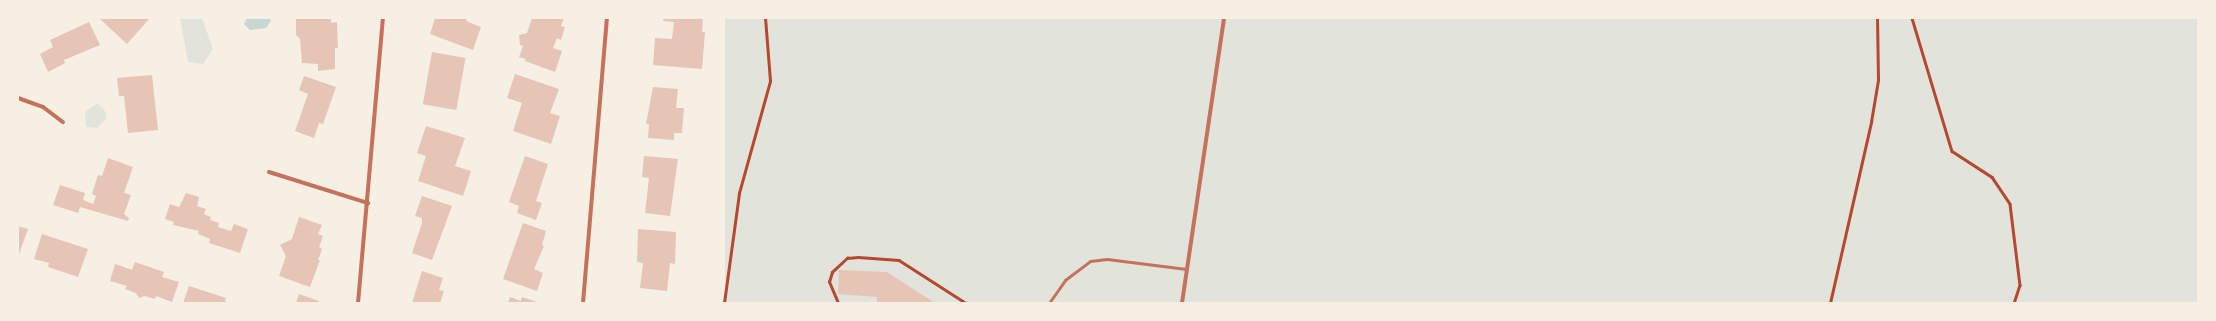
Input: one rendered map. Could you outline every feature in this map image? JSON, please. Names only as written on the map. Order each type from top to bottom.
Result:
[{"type":"street","points":[[358,303],[368,203],[383,18]]},
{"type":"street","points":[[583,303],[607,18]]},
{"type":"street","points":[[1182,303],[1224,18]]},
{"type":"street","points":[[18,98],[43,107],[63,122]]},
{"type":"street","points":[[269,172],[368,203]]},
{"type":"lane","points":[[1048,303],[1065,280],[1090,261],[1106,260],[1186,269]]},
{"type":"path","points":[[724,303],[739,193],[770,81],[765,18]]},
{"type":"path","points":[[1830,303],[1871,122],[1878,80],[1877,18]]},
{"type":"path","points":[[1912,18],[1952,151],[1992,178],[2010,204],[2020,285],[2014,303]]},
{"type":"path","points":[[838,303],[829,282],[832,272],[847,258],[858,257],[899,260],[966,303]]},
{"type":"shaded area","points":[[180,18],[202,18],[213,49],[203,64],[188,62]]},
{"type":"shaded area","points":[[247,18],[270,18],[271,21],[266,28],[250,30],[244,24]]},
{"type":"shaded area","points":[[725,18],[2198,18],[2198,303],[725,303]]},
{"type":"shaded area","points":[[98,103],[105,111],[106,119],[97,128],[86,127],[85,112]]},
{"type":"building","points":[[99,18],[150,18],[127,44]]},
{"type":"building","points":[[296,18],[331,18],[331,23],[337,22],[338,48],[335,48],[335,69],[318,71],[318,64],[302,63],[300,39],[296,35]]},
{"type":"building","points":[[435,18],[467,18],[466,21],[481,27],[473,50],[430,34]]},
{"type":"building","points":[[532,18],[564,18],[561,26],[565,27],[561,40],[557,38],[553,48],[562,51],[555,72],[525,61],[526,59],[519,57],[523,46],[520,45],[519,35],[527,33]]},
{"type":"building","points":[[664,18],[703,18],[702,32],[705,32],[702,69],[653,65],[655,38],[672,39],[674,22],[663,21]]},
{"type":"building","points":[[89,22],[100,45],[64,60],[65,63],[48,72],[40,54],[53,47],[50,40]]},
{"type":"building","points":[[432,52],[465,58],[456,110],[423,104]]},
{"type":"building","points":[[515,74],[559,89],[550,113],[560,116],[551,144],[513,131],[522,103],[507,98]]},
{"type":"building","points":[[152,75],[158,130],[128,133],[124,96],[119,96],[117,78]]},
{"type":"building","points":[[304,76],[336,87],[323,124],[319,123],[314,138],[295,131],[308,94],[299,90]]},
{"type":"building","points":[[653,87],[678,89],[676,108],[684,108],[682,133],[674,133],[674,140],[648,138],[649,124],[646,124]]},
{"type":"building","points":[[426,126],[465,138],[455,166],[471,171],[463,196],[418,181],[426,156],[417,153]]},
{"type":"building","points":[[525,156],[548,164],[536,201],[542,203],[536,220],[517,213],[519,206],[509,202]]},
{"type":"building","points":[[644,156],[678,159],[670,216],[645,213],[649,178],[642,177]]},
{"type":"building","points":[[108,158],[133,167],[124,193],[131,195],[124,214],[129,218],[128,221],[80,207],[78,213],[53,205],[60,185],[85,193],[83,200],[93,204],[96,196],[92,194],[98,175],[102,176]]},
{"type":"building","points":[[186,193],[199,197],[197,206],[206,209],[204,214],[211,217],[210,220],[219,223],[218,227],[231,231],[234,224],[248,229],[240,253],[209,243],[210,239],[198,234],[199,231],[173,225],[174,222],[165,219],[170,204],[179,207]]},
{"type":"building","points":[[422,196],[452,206],[432,260],[412,253],[422,223],[422,218],[415,216]]},
{"type":"building","points":[[299,217],[322,225],[318,234],[323,236],[319,247],[322,249],[318,260],[320,260],[310,287],[279,276],[286,256],[280,245],[292,239]]},
{"type":"building","points":[[523,223],[546,231],[542,245],[544,246],[534,269],[543,273],[537,291],[503,279]]},
{"type":"building","points":[[18,226],[28,229],[18,257]]},
{"type":"building","points":[[638,229],[676,232],[675,264],[670,263],[667,291],[640,288],[643,263],[637,262]]},
{"type":"building","points":[[42,234],[88,249],[78,277],[48,267],[49,263],[34,259]]},
{"type":"building","points":[[135,262],[164,272],[162,277],[179,282],[172,302],[156,296],[155,299],[145,296],[139,298],[136,293],[125,289],[127,286],[110,281],[115,264],[132,270]]},
{"type":"building","points":[[839,270],[887,272],[935,303],[877,303],[877,297],[838,294]]},
{"type":"building","points":[[422,271],[443,278],[439,290],[444,291],[440,303],[412,303]]},
{"type":"building","points":[[189,286],[226,298],[225,301],[229,303],[183,303]]},
{"type":"building","points":[[299,294],[319,301],[318,303],[296,303]]},
{"type":"building","points":[[510,297],[521,301],[522,297],[540,303],[508,303]]}]
